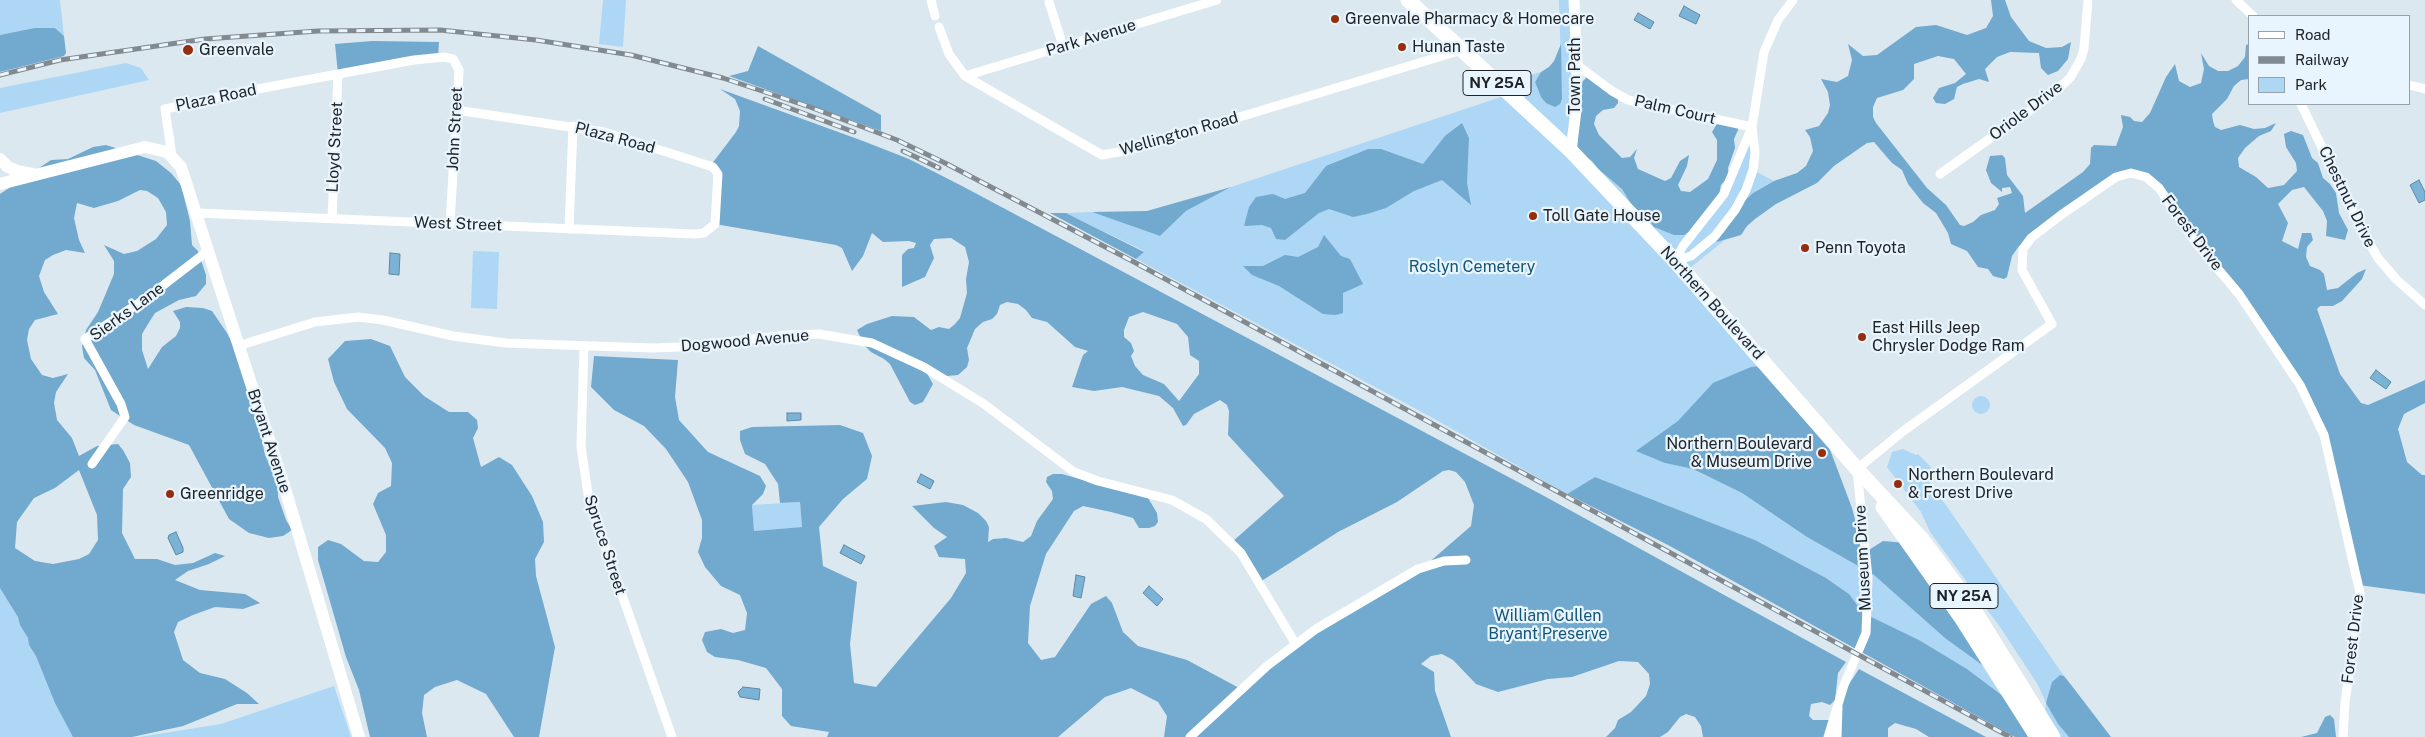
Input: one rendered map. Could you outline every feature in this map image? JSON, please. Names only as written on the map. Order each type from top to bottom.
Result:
[{"type":"main road","name":"Northern Boulevard","points":[[1408,0],[1571,151],[1675,261],[1857,469],[1922,539],[1971,605],[2054,737]]},
{"type":"main road","points":[[0,184],[133,149],[151,148],[170,154]]},
{"type":"main road","name":"Bryant Avenue","points":[[170,154],[181,167],[198,213],[238,346],[286,492],[359,737]]},
{"type":"main road","points":[[0,159],[8,167],[17,171],[37,175]]},
{"type":"main road","name":"Northern Boulevard","points":[[1857,469],[1906,543],[1962,619],[2037,737]]},
{"type":"street","points":[[930,0],[935,16]]},
{"type":"street","name":"Park Avenue","points":[[965,76],[1217,0]]},
{"type":"street","name":"Town Path","points":[[1571,151],[1576,110],[1577,65],[1574,0]]},
{"type":"street","points":[[1675,261],[1683,246],[1724,194],[1752,127],[1764,52],[1778,20],[1793,0]]},
{"type":"street","name":"Oriole Drive","points":[[1940,174],[2051,95],[2070,78],[2081,59],[2084,48],[2088,0]]},
{"type":"street","points":[[2236,0],[2252,15]]},
{"type":"street","points":[[1050,2],[1063,46]]},
{"type":"street","name":"Wellington Road","points":[[939,27],[949,54],[965,76],[1091,151],[1106,155],[1462,50]]},
{"type":"street","name":"Plaza Road","points":[[170,154],[166,109],[338,74],[430,58]]},
{"type":"street","name":"John Street","points":[[430,58],[454,59],[458,65],[450,224]]},
{"type":"street","name":"Palm Court","points":[[1577,65],[1612,91],[1628,100],[1752,127]]},
{"type":"street","name":"Lloyd Street","points":[[332,219],[338,74]]},
{"type":"street","points":[[2410,85],[2425,89]]},
{"type":"street","name":"Chestnut Drive","points":[[2306,105],[2364,236],[2378,258],[2396,279],[2425,305]]},
{"type":"street","name":"Plaza Road","points":[[456,110],[573,126],[625,138],[713,167],[718,174],[715,224]]},
{"type":"street","points":[[569,229],[573,126]]},
{"type":"street","points":[[1675,261],[1691,256],[1705,245],[1735,210],[1753,170],[1755,153],[1752,127]]},
{"type":"street","name":"Forest Drive","points":[[1857,469],[1902,432],[2052,324],[2022,270],[2020,262],[2023,249],[2031,238],[2116,177],[2131,173],[2146,177],[2159,188],[2196,243],[2239,294],[2278,350],[2300,385],[2324,435],[2360,593],[2345,703],[2343,737]]},
{"type":"street","name":"West Street","points":[[198,213],[695,234],[704,233],[715,224]]},
{"type":"street","name":"Sierks Lane","points":[[92,464],[125,417],[121,404],[85,339],[148,297],[209,250]]},
{"type":"street","name":"Dogwood Avenue","points":[[238,346],[315,322],[358,317],[486,340],[584,346],[680,347],[789,335],[819,334],[850,338],[885,347],[924,367],[984,404],[1074,472],[1098,481],[1172,500],[1206,519],[1241,553],[1295,643]]},
{"type":"street","name":"Spruce Street","points":[[584,346],[581,447],[588,501],[672,737]]},
{"type":"street","name":"Museum Drive","points":[[1828,737],[1838,702],[1865,638],[1868,578],[1857,469]]},
{"type":"street","points":[[1190,737],[1267,666],[1295,643],[1418,569],[1444,561],[1466,560]]},
{"type":"street","name":"Museum Drive","points":[[1837,737],[1838,702]]},
{"type":"green space","points":[[0,0],[60,0],[64,36],[55,28],[0,35]]},
{"type":"green space","points":[[603,0],[626,0],[623,47],[599,44]]},
{"type":"green space","name":"Roslyn Cemetery","points":[[1559,0],[1574,0],[1584,157],[1592,161],[1598,169],[1622,189],[1635,209],[1647,217],[1649,223],[1719,195],[1720,191],[1724,194],[1752,127],[1753,170],[1774,181],[1753,193],[1736,213],[1717,242],[1725,240],[1685,272],[1770,368],[1665,463],[1693,469],[1742,493],[1807,537],[1874,575],[1945,637],[1996,675],[2015,705],[1967,669],[1919,640],[1862,613],[1849,594],[1826,578],[1755,540],[1595,477],[1567,494],[1431,417],[1136,259],[1144,251],[1066,213],[1092,212],[1160,236],[1186,211],[1231,187],[1510,94],[1523,106],[1531,75],[1541,72],[1535,82],[1541,97],[1562,99]]},
{"type":"green space","points":[[1991,0],[2005,0],[2011,17],[2029,41],[2046,48],[2062,47],[2071,42],[2068,59],[2058,71],[2048,75],[2041,68],[2039,53],[2010,52],[1997,57],[1985,69],[1989,82],[1979,79],[1957,87],[1954,99],[1945,104],[1936,103],[1933,98],[1939,88],[1955,83],[1966,74],[1954,59],[1938,56],[1914,64],[1914,79],[1903,90],[1877,98],[1873,107],[1873,117],[1876,123],[1927,188],[1946,205],[1960,225],[1964,226],[1973,222],[1981,215],[1995,210],[1999,204],[1997,198],[2012,193],[2010,187],[2002,188],[2002,192],[1991,183],[1986,170],[1990,156],[2002,155],[2005,158],[2007,175],[2023,196],[2025,213],[2083,172],[2090,164],[2091,148],[2094,145],[2116,146],[2123,127],[2121,115],[2130,117],[2134,121],[2142,122],[2150,113],[2166,77],[2175,64],[2179,81],[2190,87],[2201,83],[2204,69],[2201,53],[2209,66],[2218,71],[2228,71],[2238,66],[2245,57],[2246,45],[2248,44],[2248,79],[2241,80],[2234,86],[2227,99],[2212,114],[2213,121],[2215,127],[2221,130],[2240,125],[2254,129],[2265,128],[2276,123],[2271,131],[2259,136],[2245,148],[2238,158],[2239,167],[2256,177],[2268,188],[2284,185],[2297,171],[2296,163],[2286,147],[2284,134],[2291,131],[2303,135],[2312,158],[2318,163],[2323,178],[2336,193],[2339,213],[2348,230],[2345,240],[2326,236],[2327,221],[2323,211],[2304,187],[2292,190],[2278,204],[2288,223],[2282,241],[2298,249],[2302,233],[2311,233],[2313,240],[2307,247],[2306,257],[2310,266],[2324,274],[2327,290],[2338,288],[2357,273],[2366,269],[2362,279],[2342,301],[2333,306],[2320,306],[2317,309],[2340,374],[2361,403],[2368,405],[2425,380],[2425,403],[2404,414],[2398,429],[2407,462],[2422,475],[2425,475],[2425,594],[2359,585],[2324,435],[2278,351],[2146,177],[2116,177],[2019,246],[2012,256],[2007,277],[2004,279],[1993,276],[1988,269],[1978,267],[1967,251],[1951,244],[1948,233],[1936,213],[1923,203],[1908,184],[1902,170],[1892,163],[1874,142],[1867,143],[1834,166],[1817,183],[1776,204],[1747,226],[1741,235],[1717,242],[1716,239],[1724,232],[1740,205],[1753,193],[1774,181],[1797,173],[1806,166],[1813,151],[1810,137],[1805,130],[1819,126],[1828,113],[1830,105],[1828,92],[1821,79],[1837,82],[1848,76],[1852,60],[1848,44],[1863,56],[1877,55],[1916,27],[1936,25],[1967,35],[1986,28],[1993,16]]},
{"type":"green space","points":[[35,28],[55,28],[64,36],[66,53],[64,56],[0,72],[0,35]]},
{"type":"green space","points":[[372,41],[439,42],[438,58],[338,74],[335,44]]},
{"type":"green space","points":[[1561,44],[1562,99],[1560,104],[1555,107],[1546,103],[1541,97],[1535,82],[1541,72],[1554,61]]},
{"type":"green space","points":[[758,46],[881,115],[881,131],[729,76],[748,71]]},
{"type":"green space","points":[[126,63],[141,68],[149,80],[0,113],[0,88]]},
{"type":"green space","points":[[1589,75],[1618,97],[1618,103],[1614,108],[1603,110],[1596,116],[1594,124],[1599,135],[1622,158],[1630,157],[1637,149],[1634,158],[1638,169],[1665,181],[1671,178],[1680,161],[1689,155],[1687,166],[1678,185],[1681,191],[1690,192],[1708,179],[1717,160],[1717,140],[1712,132],[1718,122],[1737,122],[1738,130],[1734,139],[1735,148],[1728,168],[1729,176],[1721,185],[1719,195],[1692,230],[1684,235],[1674,235],[1654,227],[1647,217],[1634,209],[1622,189],[1598,169],[1592,161],[1577,152],[1581,83]]},
{"type":"green space","name":"William Cullen Bryant Preserve","points":[[720,89],[909,159],[1546,497],[1846,662],[1838,673],[1835,700],[1830,705],[1822,702],[1811,704],[1809,716],[1813,720],[1830,720],[1843,693],[1859,669],[1986,737],[1929,737],[1916,729],[1895,723],[1888,728],[1888,737],[1703,737],[1701,726],[1695,717],[1686,714],[1680,717],[1668,732],[1660,737],[1606,737],[1615,728],[1618,720],[1631,712],[1646,696],[1650,684],[1649,674],[1638,662],[1619,661],[1572,677],[1548,679],[1498,692],[1476,684],[1453,660],[1442,654],[1431,656],[1421,664],[1434,672],[1435,691],[1451,737],[1164,737],[1167,716],[1158,702],[1131,688],[1105,697],[1058,737],[827,737],[829,732],[791,726],[782,716],[782,689],[766,668],[738,660],[715,657],[707,652],[702,640],[705,632],[721,629],[733,633],[745,630],[747,613],[740,595],[721,586],[705,567],[698,552],[702,538],[702,520],[688,482],[666,449],[644,426],[614,410],[591,387],[594,356],[678,360],[675,397],[679,420],[708,452],[760,476],[766,486],[763,494],[752,505],[754,531],[802,527],[800,502],[780,503],[778,484],[765,464],[745,454],[740,440],[740,431],[752,427],[840,425],[863,433],[872,456],[867,479],[843,499],[819,527],[823,566],[857,582],[850,644],[854,683],[876,687],[951,598],[966,573],[965,559],[939,557],[934,546],[947,537],[934,528],[912,506],[946,502],[963,505],[978,513],[986,521],[989,527],[988,542],[993,539],[1006,538],[1023,542],[1031,536],[1037,521],[1053,499],[1052,491],[1046,482],[1047,477],[1053,474],[1062,474],[1148,498],[1157,513],[1158,522],[1155,526],[1149,528],[1139,528],[1133,518],[1111,512],[1083,506],[1074,511],[1046,554],[1030,606],[1028,643],[1041,660],[1055,657],[1091,604],[1106,596],[1112,603],[1123,632],[1138,646],[1187,660],[1241,689],[1296,644],[1419,571],[1471,526],[1474,505],[1465,482],[1456,472],[1443,471],[1397,502],[1338,532],[1260,582],[1232,542],[1284,496],[1228,435],[1229,411],[1227,405],[1220,400],[1194,414],[1186,425],[1183,426],[1173,408],[1159,396],[1122,387],[1094,391],[1072,387],[1083,355],[1088,351],[1075,347],[1047,322],[1032,318],[1018,304],[1007,302],[1000,305],[997,314],[992,319],[983,322],[975,329],[967,348],[969,360],[967,367],[958,375],[947,376],[920,361],[933,384],[923,402],[915,405],[910,402],[890,364],[871,352],[864,345],[857,330],[867,324],[892,316],[914,317],[931,330],[939,327],[949,329],[960,318],[967,293],[966,279],[969,262],[965,247],[951,238],[934,239],[930,245],[934,258],[925,277],[902,287],[902,255],[908,249],[914,248],[916,243],[909,241],[883,242],[872,233],[863,256],[852,271],[842,248],[836,245],[715,224],[718,174],[711,165],[739,126],[740,111],[735,99]],"holes":[[[1143,312],[1177,324],[1188,337],[1190,355],[1199,361],[1199,374],[1179,401],[1164,384],[1143,375],[1135,366],[1131,356],[1134,351],[1131,343],[1124,337],[1124,330],[1129,317]]]},
{"type":"green space","points":[[1462,123],[1469,138],[1467,183],[1471,205],[1442,180],[1414,191],[1386,208],[1367,214],[1353,217],[1329,209],[1319,213],[1285,240],[1276,239],[1271,228],[1262,225],[1244,226],[1249,207],[1256,197],[1273,194],[1285,199],[1305,193],[1326,166],[1368,149],[1381,149],[1423,164],[1445,136]]},
{"type":"green space","points":[[106,145],[156,161],[171,173],[181,185],[190,221],[192,245],[198,251],[206,275],[206,284],[196,296],[179,300],[155,313],[142,334],[142,350],[148,369],[162,347],[176,336],[180,328],[180,322],[173,311],[186,307],[203,308],[212,311],[227,333],[239,357],[256,410],[265,455],[278,483],[278,497],[286,520],[292,530],[283,536],[269,538],[249,533],[229,519],[189,445],[134,425],[111,410],[95,370],[84,358],[82,346],[86,330],[98,312],[114,274],[114,261],[104,245],[124,254],[137,251],[156,239],[167,225],[166,212],[158,198],[147,191],[140,190],[118,201],[94,208],[77,203],[74,218],[79,240],[85,253],[66,250],[45,260],[39,276],[44,292],[58,314],[35,320],[29,329],[27,340],[31,359],[42,375],[53,378],[68,374],[56,392],[54,403],[57,420],[72,438],[79,456],[97,446],[118,444],[123,450],[130,463],[131,477],[123,489],[122,533],[135,559],[157,559],[175,565],[193,563],[215,553],[225,556],[188,571],[175,580],[200,590],[245,594],[260,603],[243,609],[215,607],[178,622],[174,632],[183,660],[200,673],[225,679],[247,693],[259,704],[237,704],[183,726],[132,737],[73,737],[55,703],[18,617],[0,588],[0,194],[51,160],[68,159],[93,147]],"holes":[[[79,470],[97,515],[98,540],[89,554],[79,559],[53,564],[35,561],[15,548],[17,522],[34,498],[55,488]]]},
{"type":"green space","points":[[1231,187],[1186,211],[1160,236],[1092,212],[1147,211]]},
{"type":"green space","points":[[1050,213],[1066,213],[1144,252],[1136,259]]},
{"type":"green space","points":[[1324,235],[1341,256],[1350,259],[1363,284],[1343,293],[1343,313],[1336,315],[1323,314],[1279,286],[1252,275],[1243,266],[1263,266],[1285,255],[1298,257],[1318,247]]},
{"type":"green space","points":[[473,251],[499,252],[497,309],[471,308]]},
{"type":"green space","points":[[371,339],[390,346],[405,377],[424,396],[449,412],[468,412],[477,420],[478,428],[473,438],[481,467],[499,457],[512,465],[532,496],[543,522],[544,542],[535,559],[536,576],[555,647],[539,737],[514,737],[486,694],[457,680],[435,687],[424,695],[422,713],[427,737],[370,737],[359,690],[346,657],[318,560],[318,547],[328,540],[341,544],[364,561],[378,562],[386,552],[386,535],[373,504],[378,493],[391,486],[392,463],[385,448],[347,409],[334,382],[328,359],[345,341]]},
{"type":"green space","points":[[1764,366],[1823,431],[1852,508],[1864,553],[1883,541],[1906,543],[1996,675],[1945,638],[1874,575],[1807,537],[1742,493],[1693,469],[1665,463],[1636,451],[1678,421],[1713,383],[1751,367]]},
{"type":"green space","points":[[1981,396],[1987,399],[1990,405],[1987,411],[1981,414],[1975,411],[1972,405],[1975,399]]},
{"type":"green space","points":[[1903,449],[1916,455],[1918,454],[1929,465],[1934,473],[1928,479],[2064,676],[2060,675],[2052,682],[2047,703],[2058,724],[2069,737],[2054,737],[2044,721],[2046,703],[2038,685],[2000,627],[1930,532],[1921,512],[1887,467],[1892,452]]},
{"type":"green space","points":[[1595,477],[1755,540],[1826,578],[1849,594],[1863,613],[1919,640],[1967,669],[2015,705],[2036,737],[2015,737],[1668,545],[1567,494]]},
{"type":"green space","points":[[800,502],[802,527],[754,531],[752,505]]},
{"type":"green space","points":[[0,554],[80,737],[0,737]]},
{"type":"green space","points":[[2060,675],[2064,676],[2111,737],[2069,737],[2058,724],[2046,703],[2052,682]]},
{"type":"green space","points":[[334,686],[351,737],[139,737],[221,724]]},
{"type":"green space","points":[[2330,715],[2334,719],[2336,737],[2301,737],[2317,733],[2325,717]]},
{"type":"shaded area","points":[[1684,6],[1700,15],[1696,24],[1679,16]]},
{"type":"shaded area","points":[[1638,13],[1654,22],[1650,29],[1634,20]]},
{"type":"shaded area","points":[[2419,180],[2425,192],[2425,200],[2419,203],[2410,185]]},
{"type":"shaded area","points":[[390,253],[400,254],[399,275],[389,274]]},
{"type":"shaded area","points":[[2376,370],[2391,382],[2386,389],[2370,378]]},
{"type":"shaded area","points":[[787,413],[801,413],[801,420],[787,421]]},
{"type":"shaded area","points":[[921,474],[934,481],[930,489],[917,482]]},
{"type":"shaded area","points":[[176,532],[183,552],[176,555],[168,538],[169,535]]},
{"type":"shaded area","points":[[844,545],[865,556],[861,564],[840,553]]},
{"type":"shaded area","points":[[1076,575],[1085,577],[1081,598],[1073,596]]},
{"type":"shaded area","points":[[1149,586],[1163,599],[1157,606],[1143,593]]},
{"type":"shaded area","points":[[743,687],[760,689],[759,700],[740,697],[738,692]]},
{"type":"railway","points":[[0,75],[60,60],[205,39],[318,31],[440,30],[536,40],[631,55],[723,78],[810,107],[897,140],[947,164],[1134,262],[2010,737]]},
{"type":"railway","points":[[765,99],[854,132]]},
{"type":"railway","points":[[903,151],[939,168]]},
{"type":"place","name":"Greenvale Pharmacy & Homecare","points":[[1335,19]]},
{"type":"place","name":"Hunan Taste","points":[[1402,47]]},
{"type":"place","name":"Greenvale","points":[[188,50]]},
{"type":"place","name":"Toll Gate House","points":[[1533,216]]},
{"type":"place","name":"Penn Toyota","points":[[1805,248]]},
{"type":"place","name":"East Hills Jeep Chrysler Dodge Ram","points":[[1862,337]]},
{"type":"place","name":"Northern Boulevard & Museum Drive","points":[[1822,453]]},
{"type":"place","name":"Northern Boulevard & Forest Drive","points":[[1898,484]]},
{"type":"place","name":"Greenridge","points":[[170,494]]}]
